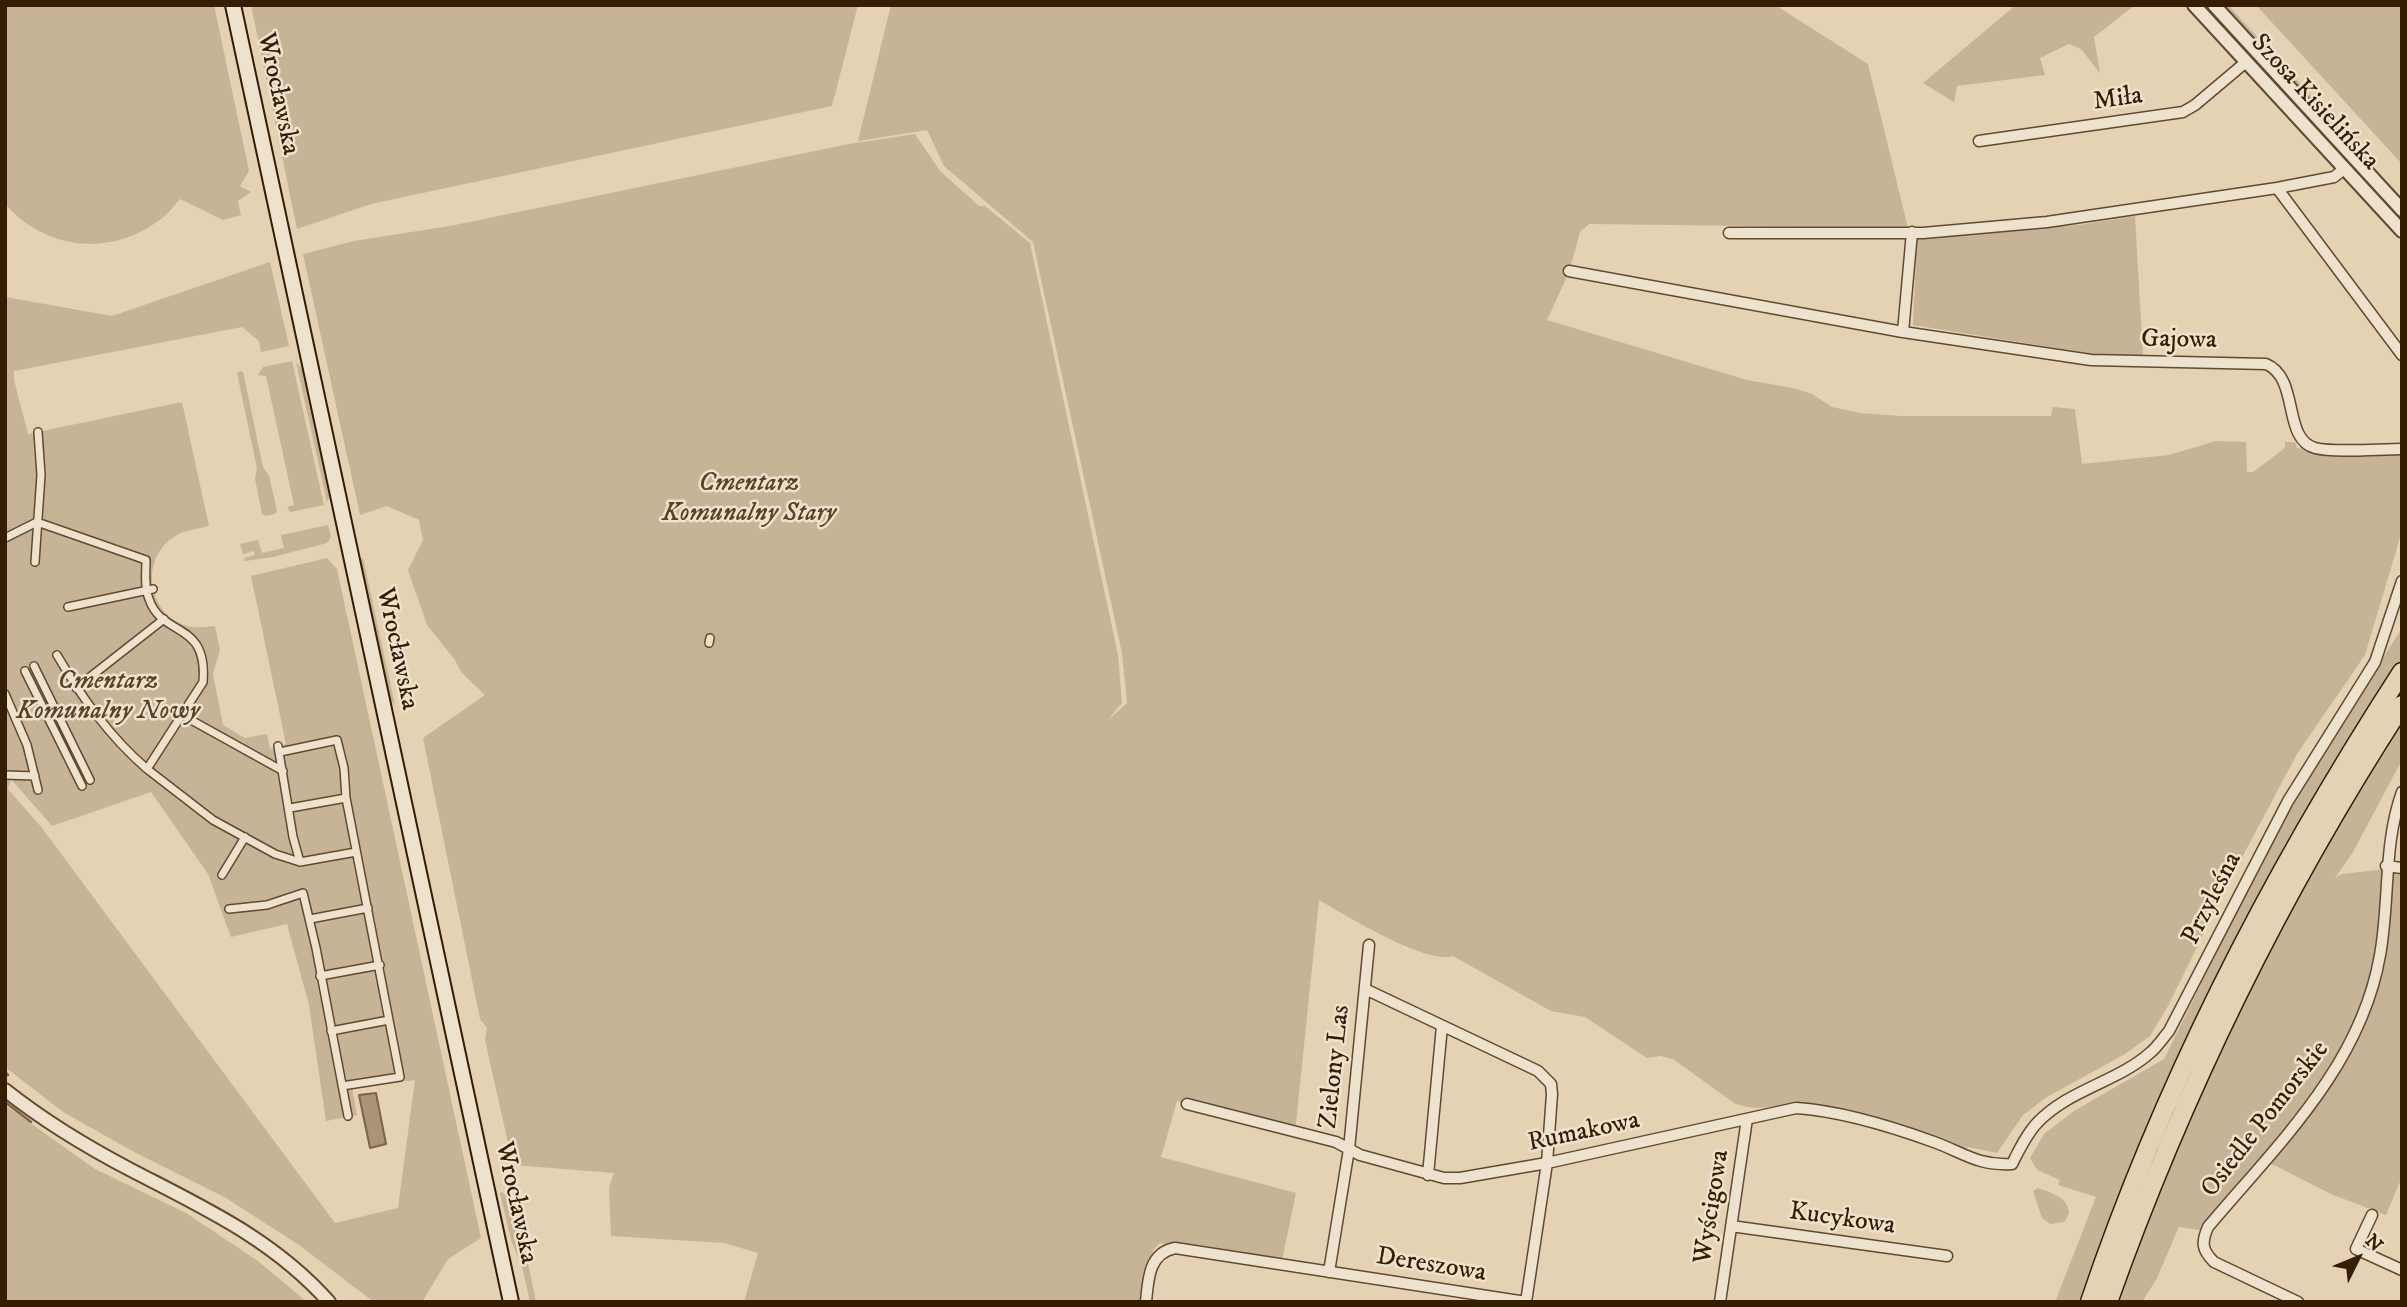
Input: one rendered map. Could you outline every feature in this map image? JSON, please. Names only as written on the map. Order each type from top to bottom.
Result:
[{"type":"highway","points":[[2090,1302],[2161,1122],[2239,955],[2333,782],[2402,672]]},
{"type":"highway","points":[[2108,1302],[2177,1128],[2254,964],[2306,867],[2402,705]]},
{"type":"main road","name":"Wrocławska","points":[[233,5],[511,1302]]},
{"type":"street","name":"Szosa Kisielińska","points":[[2194,5],[2402,231]]},
{"type":"street","name":"Szosa Kisielińska","points":[[2214,5],[2402,210]]},
{"type":"street","name":"Miła","points":[[1979,141],[2183,112],[2195,106],[2246,62]]},
{"type":"street","points":[[1729,233],[1912,232],[2047,222],[2277,188],[2334,177],[2344,169]]},
{"type":"street","points":[[2277,188],[2402,355]]},
{"type":"street","points":[[1903,332],[1912,232]]},
{"type":"street","name":"Gajowa","points":[[1569,271],[1903,332],[2091,360],[2266,364],[2276,369],[2282,377],[2298,431],[2311,446],[2337,449],[2402,449]]},
{"type":"street","points":[[34,562],[41,475],[38,432]]},
{"type":"street","points":[[5,538],[37,522],[146,560],[151,593],[158,614],[189,635],[199,647],[205,665],[203,682],[147,769]]},
{"type":"street","name":"Przyleśna","points":[[1990,1165],[2012,1164],[2030,1132],[2048,1113],[2138,1061],[2169,1031],[2288,801],[2375,662],[2402,581]]},
{"type":"street","points":[[68,607],[151,593]]},
{"type":"street","points":[[76,688],[164,619]]},
{"type":"street","points":[[57,655],[76,688],[128,753],[213,820],[275,854],[300,862],[356,852]]},
{"type":"street","points":[[34,666],[90,780]]},
{"type":"street","points":[[25,671],[82,786]]},
{"type":"street","points":[[5,694],[17,719],[38,790]]},
{"type":"street","points":[[183,715],[283,771]]},
{"type":"street","points":[[5,718],[17,719]]},
{"type":"street","points":[[300,862],[293,837],[279,749],[337,740],[400,1077],[342,1086]]},
{"type":"street","points":[[5,775],[35,776]]},
{"type":"street","name":"Osiedle Pomorskie","points":[[2298,1302],[2214,1262],[2204,1252],[2203,1239],[2208,1227],[2316,1098],[2352,1043],[2374,984],[2381,955],[2386,866],[2392,827],[2402,792]]},
{"type":"street","points":[[290,808],[346,798]]},
{"type":"street","points":[[222,875],[245,837]]},
{"type":"street","points":[[2386,866],[2402,869]]},
{"type":"street","points":[[229,909],[267,905],[303,893],[348,1116]]},
{"type":"street","points":[[310,919],[368,908]]},
{"type":"street","name":"Zielony Las","points":[[1349,1149],[1369,945]]},
{"type":"street","points":[[320,976],[380,965]]},
{"type":"street","name":"Zielony Las","points":[[1365,989],[1538,1071],[1551,1084],[1547,1163],[1526,1302]]},
{"type":"street","points":[[331,1031],[389,1020]]},
{"type":"street","points":[[1428,1175],[1442,1026]]},
{"type":"street","points":[[5,1090],[83,1144],[231,1222],[283,1259],[329,1302]]},
{"type":"street","name":"Rumakowa","points":[[1188,1104],[1336,1142],[1360,1155],[1428,1175],[1460,1178],[1547,1163],[1796,1108],[1820,1110],[1935,1143],[1990,1165]]},
{"type":"street","name":"Wyścigowa","points":[[1720,1302],[1747,1119]]},
{"type":"street","points":[[1329,1272],[1349,1149]]},
{"type":"street","points":[[2372,1216],[2356,1249],[2402,1270]]},
{"type":"street","name":"Kucykowa","points":[[1731,1226],[1947,1256]]},
{"type":"street","name":"Dereszowa","points":[[1146,1302],[1153,1262],[1159,1254],[1175,1248],[1526,1302]]},
{"type":"green space","points":[[7,5],[214,5],[249,171],[240,186],[251,192],[238,201],[241,215],[223,220],[180,199],[164,217],[142,231],[101,243],[60,239],[40,232],[22,220],[5,204]]},
{"type":"green space","points":[[251,5],[858,5],[832,106],[371,204],[297,229]]},
{"type":"green space","name":"Cmentarz Komunalny Stary","points":[[891,5],[1775,5],[1868,64],[1908,228],[1589,224],[1580,232],[1569,272],[1547,320],[1747,380],[1793,388],[1812,394],[1832,407],[1860,413],[1901,416],[2051,416],[2053,407],[2075,409],[2082,464],[2169,455],[2216,441],[2246,442],[2247,472],[2253,472],[2285,448],[2285,442],[2295,442],[2297,448],[2325,452],[2402,454],[2402,531],[2365,655],[2297,754],[2150,1036],[2125,1054],[2047,1097],[2023,1115],[1997,1153],[1968,1147],[1965,1152],[1885,1122],[1831,1107],[1798,1104],[1756,1108],[1734,1103],[1673,1059],[1661,1056],[1647,1058],[1585,1017],[1551,1011],[1453,956],[1441,957],[1406,946],[1319,900],[1295,1133],[1177,1101],[1161,1157],[1296,1193],[1281,1265],[1160,1243],[1153,1250],[1147,1302],[744,1302],[758,1253],[724,1243],[611,1236],[609,1187],[614,1173],[513,1165],[485,1040],[487,1028],[480,1019],[423,738],[485,695],[461,672],[455,660],[427,625],[408,570],[423,540],[419,520],[387,506],[360,515],[303,254],[354,241],[450,226],[849,144],[915,134],[940,171],[979,206],[985,206],[1030,243],[1118,655],[1122,703],[1107,721],[1127,703],[1122,653],[1033,242],[944,166],[927,130],[858,141]]},
{"type":"green space","points":[[2016,5],[2135,5],[2094,37],[2100,73],[2081,49],[2069,44],[2040,58],[2045,75],[1957,86],[1954,102],[1923,83]]},
{"type":"green space","points":[[2201,5],[2208,5],[2402,217],[2402,223]]},
{"type":"green space","points":[[2222,5],[2228,5],[2339,126],[2352,136],[2352,141],[2338,131]]},
{"type":"green space","points":[[2256,5],[2402,5],[2402,164]]},
{"type":"green space","points":[[2135,216],[2143,356],[2093,354],[1913,325],[1917,237],[2079,225]]},
{"type":"green space","name":"Cmentarz Komunalny Nowy","points":[[270,262],[289,346],[261,352],[259,341],[242,327],[14,371],[14,380],[28,434],[182,402],[209,526],[181,533],[165,544],[157,556],[152,584],[163,610],[173,620],[191,627],[215,626],[220,650],[213,674],[223,725],[245,738],[267,734],[270,749],[286,744],[251,576],[327,558],[337,569],[481,1238],[448,1259],[422,1302],[374,1302],[299,1245],[226,1198],[136,1153],[63,1112],[5,1067],[5,297],[112,316]],"holes":[[[11,779],[52,826],[151,792],[208,874],[231,937],[287,924],[309,1005],[326,1121],[357,1115],[352,1088],[415,1080],[398,1208],[335,1223],[42,828],[8,789]]]},
{"type":"green space","points":[[292,361],[324,505],[290,512],[287,507],[294,505],[266,376],[258,375],[263,367]]},
{"type":"green space","points":[[296,362],[303,370],[330,496],[327,502]]},
{"type":"green space","points":[[243,372],[263,467],[269,476],[277,511],[266,516],[262,514],[255,479],[257,468],[237,373]]},
{"type":"green space","points":[[328,525],[331,537],[327,543],[245,561],[244,558],[255,555],[254,551],[243,554],[240,544],[258,540],[262,553],[284,548],[281,535]]},
{"type":"green space","points":[[363,558],[395,705],[390,700],[360,559]]},
{"type":"green space","points":[[2402,628],[2402,760],[2353,852],[2335,878],[2342,874],[2386,869],[2402,871],[2402,1177],[2386,1215],[2331,1194],[2264,1160],[2206,1231],[2179,1227],[2156,1280],[2142,1302],[2055,1302],[2096,1197],[2058,1185],[2060,1180],[2037,1170],[2030,1158],[2044,1134],[2074,1111],[2164,1059],[2271,842],[2341,723]]},
{"type":"green space","points":[[5,1105],[95,1169],[186,1213],[258,1261],[307,1302],[5,1302]]},
{"type":"green space","points":[[2038,1188],[2058,1196],[2066,1203],[2069,1214],[2064,1222],[2050,1224],[2042,1218],[2033,1191]]},
{"type":"green space","points":[[500,1193],[510,1197],[517,1210],[536,1302],[530,1302],[523,1270],[511,1240]]},
{"type":"shaded area","points":[[376,1093],[386,1144],[370,1148],[359,1095]]},
{"type":"waterway","points":[[5,1072],[8,1075]]},
{"type":"waterway","points":[[5,1102],[31,1122]]}]
